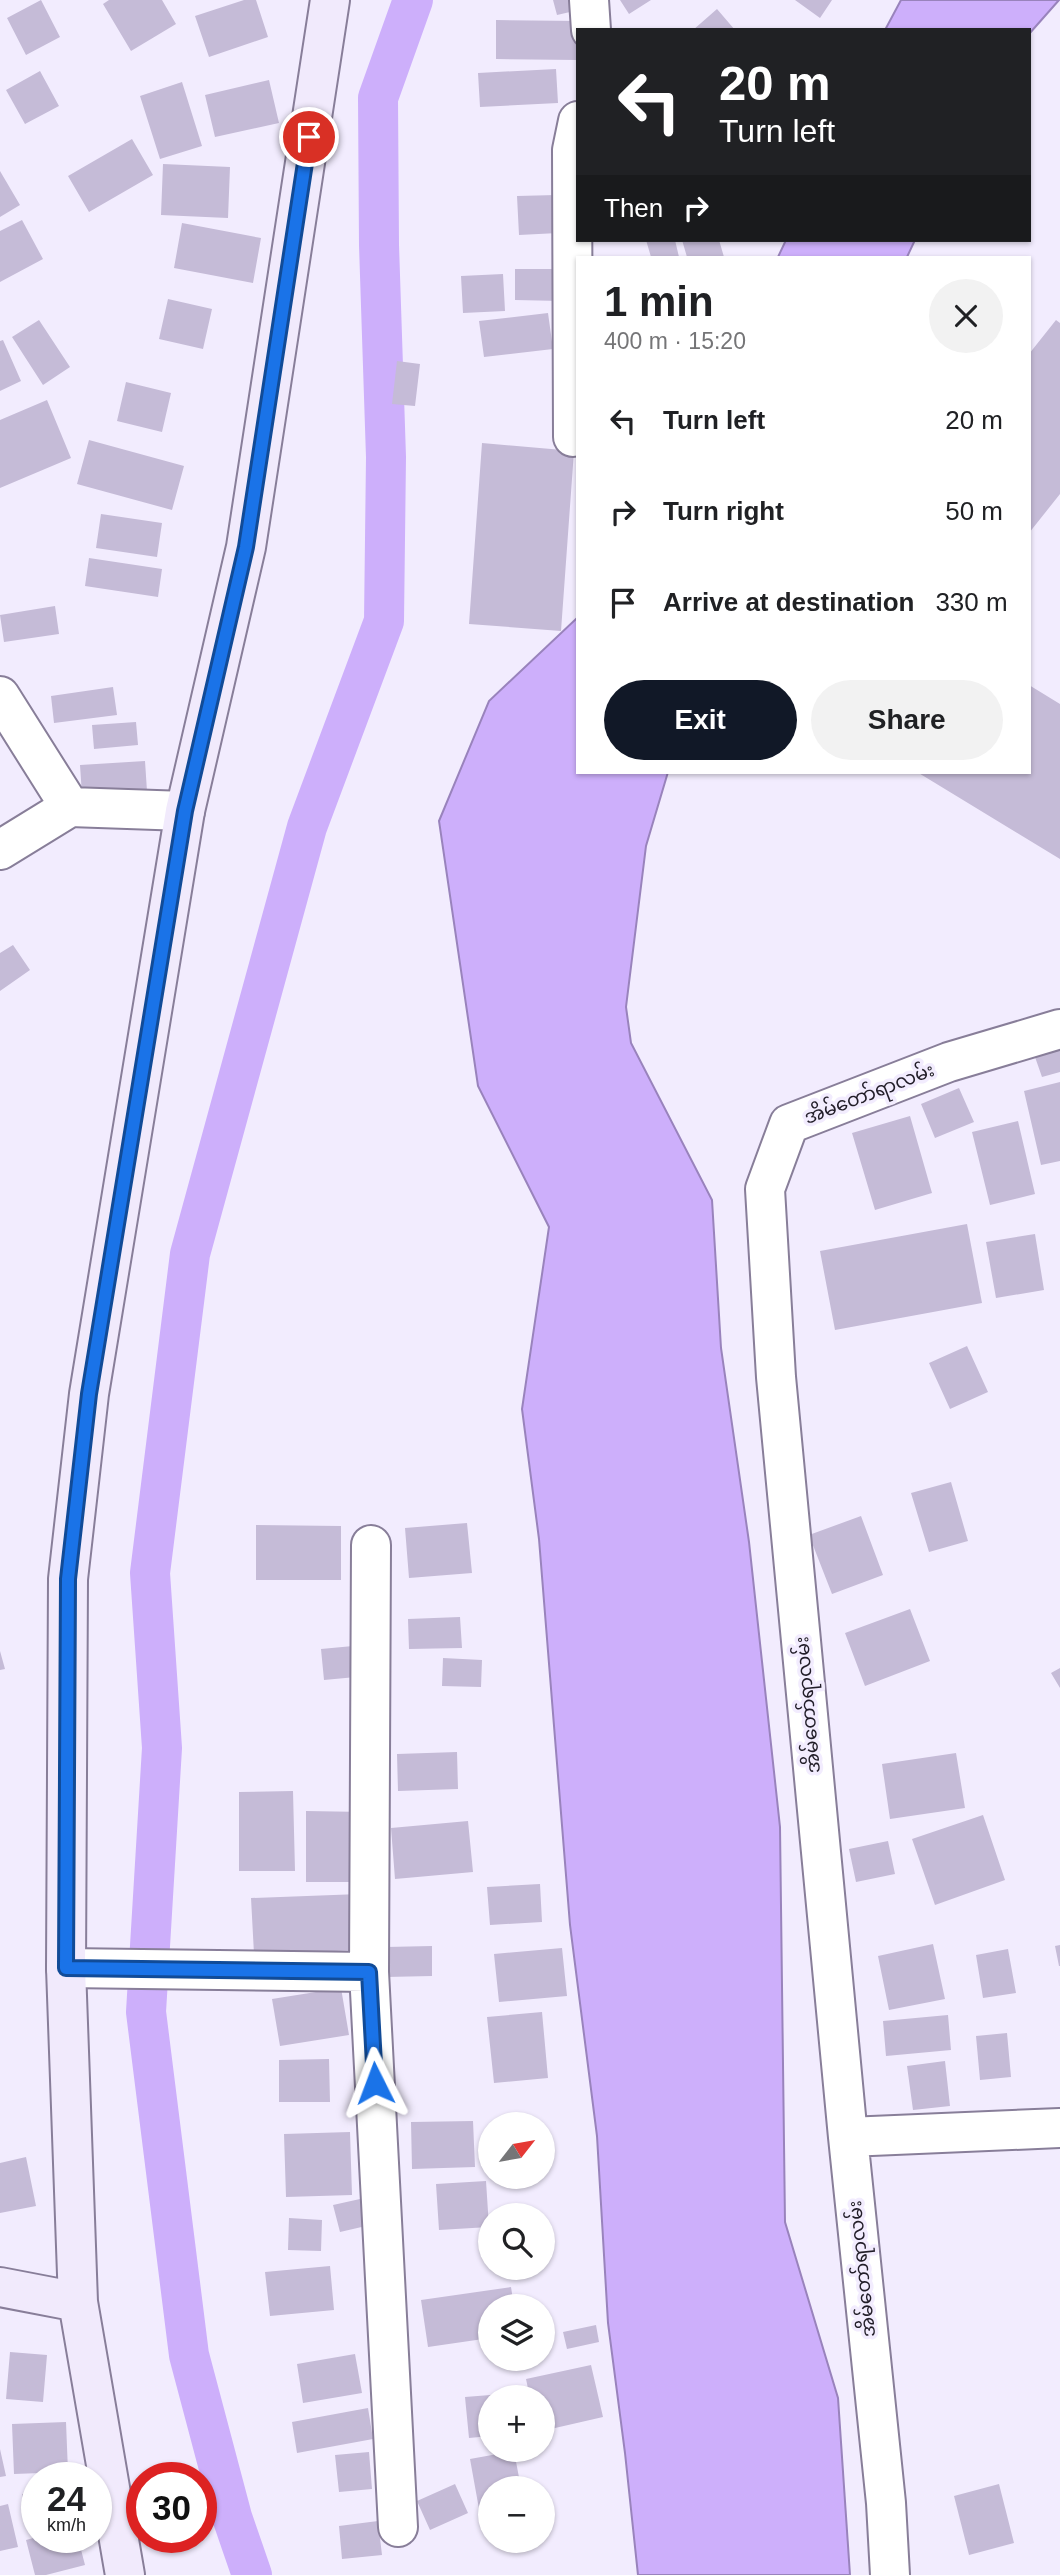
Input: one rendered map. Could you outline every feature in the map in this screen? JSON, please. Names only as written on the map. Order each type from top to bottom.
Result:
[{"type":"street","points":[[125,2575],[78,2302],[66,1968],[68,1579],[89,1394],[185,811],[246,547],[330,0]]},
{"type":"street","points":[[589,0],[591,28]]},
{"type":"street","points":[[573,437],[572,150],[576,131]]},
{"type":"street","points":[[0,696],[70,807]]},
{"type":"street","points":[[0,850],[70,807],[185,811]]},
{"type":"street","name":"အိမ်တော်ရာလမ်း","points":[[890,2575],[886,2503],[848,2137],[776,1377],[765,1189],[789,1124],[949,1062],[1060,1029]]},
{"type":"street","points":[[372,1545],[369,1972],[398,2527]]},
{"type":"street","points":[[66,1968],[369,1972]]},
{"type":"street","points":[[848,2137],[1060,2129]]},
{"type":"street","points":[[0,2287],[78,2302]]},
{"type":"shaded area","points":[[901,0],[1059,0],[1031,32],[1031,28],[886,28]]},
{"type":"shaded area","points":[[785,242],[914,242],[907,256],[778,256]]},
{"type":"shaded area","points":[[576,619],[576,774],[667,774],[646,846],[626,1007],[631,1043],[712,1200],[721,1348],[749,1542],[780,1827],[785,2222],[838,2398],[850,2575],[638,2575],[608,2323],[597,2136],[570,1925],[539,1539],[522,1409],[549,1227],[478,1086],[439,821],[489,701]]},
{"type":"building","points":[[41,0],[60,37],[26,55],[7,18]]},
{"type":"building","points":[[109,0],[162,0],[176,24],[131,51],[103,4]]},
{"type":"building","points":[[244,0],[256,0],[268,37],[209,57],[195,16]]},
{"type":"building","points":[[553,0],[581,0],[583,9],[557,15]]},
{"type":"building","points":[[620,0],[651,0],[629,14]]},
{"type":"building","points":[[795,0],[832,0],[820,18]]},
{"type":"building","points":[[717,9],[733,28],[695,28]]},
{"type":"building","points":[[496,20],[579,21],[579,28],[576,28],[576,60],[496,59]]},
{"type":"building","points":[[556,69],[558,103],[480,107],[478,73]]},
{"type":"building","points":[[40,71],[59,106],[25,124],[6,90]]},
{"type":"building","points":[[269,80],[279,123],[215,137],[205,95]]},
{"type":"building","points":[[182,82],[202,146],[160,159],[140,96]]},
{"type":"building","points":[[132,139],[153,175],[89,212],[68,176]]},
{"type":"building","points":[[163,164],[230,167],[228,218],[161,215]]},
{"type":"building","points":[[0,171],[20,205],[0,217]]},
{"type":"building","points":[[556,195],[558,233],[519,235],[517,196]]},
{"type":"building","points":[[22,220],[43,259],[0,282],[0,231]]},
{"type":"building","points":[[182,223],[261,238],[253,283],[174,268]]},
{"type":"building","points":[[647,242],[675,242],[679,256],[651,256]]},
{"type":"building","points":[[683,242],[720,242],[724,256],[687,256]]},
{"type":"building","points":[[515,269],[561,269],[561,301],[515,300]]},
{"type":"building","points":[[503,274],[505,311],[463,313],[461,276]]},
{"type":"building","points":[[168,299],[212,309],[203,349],[159,339]]},
{"type":"building","points":[[548,313],[553,349],[484,357],[479,321]]},
{"type":"building","points":[[39,320],[70,367],[43,385],[12,337]]},
{"type":"building","points":[[1056,320],[1060,323],[1060,494],[1031,530],[1031,351]]},
{"type":"building","points":[[3,340],[21,381],[0,391],[0,341]]},
{"type":"building","points":[[397,361],[420,364],[415,406],[392,404]]},
{"type":"building","points":[[126,382],[171,393],[162,432],[117,421]]},
{"type":"building","points":[[47,400],[71,458],[0,488],[0,420]]},
{"type":"building","points":[[89,440],[184,466],[172,510],[77,484]]},
{"type":"building","points":[[482,443],[574,451],[561,631],[469,624]]},
{"type":"building","points":[[101,514],[162,523],[157,557],[96,548]]},
{"type":"building","points":[[89,558],[162,569],[158,597],[85,586]]},
{"type":"building","points":[[55,606],[59,634],[4,642],[0,615]]},
{"type":"building","points":[[1031,686],[1060,704],[1060,859],[920,774],[1031,774]]},
{"type":"building","points":[[113,687],[117,715],[54,723],[51,696]]},
{"type":"building","points":[[136,722],[138,745],[94,749],[92,725]]},
{"type":"building","points":[[145,761],[147,791],[82,795],[80,765]]},
{"type":"building","points":[[13,945],[30,970],[0,991],[0,953]]},
{"type":"building","points":[[1060,1050],[1060,1072],[1042,1077],[1035,1057]]},
{"type":"building","points":[[1060,1082],[1060,1161],[1041,1165],[1024,1091]]},
{"type":"building","points":[[959,1088],[974,1122],[935,1138],[921,1104]]},
{"type":"building","points":[[910,1116],[932,1193],[875,1210],[852,1133]]},
{"type":"building","points":[[1018,1121],[1035,1194],[990,1205],[972,1132]]},
{"type":"building","points":[[967,1224],[982,1303],[835,1330],[820,1251]]},
{"type":"building","points":[[1035,1234],[1044,1290],[996,1298],[986,1242]]},
{"type":"building","points":[[967,1346],[988,1392],[950,1409],[929,1363]]},
{"type":"building","points":[[951,1482],[968,1541],[929,1552],[911,1493]]},
{"type":"building","points":[[861,1516],[883,1575],[832,1594],[809,1535]]},
{"type":"building","points":[[467,1523],[472,1573],[409,1578],[405,1528]]},
{"type":"building","points":[[256,1525],[341,1526],[341,1580],[256,1580]]},
{"type":"building","points":[[910,1609],[930,1661],[865,1686],[845,1633]]},
{"type":"building","points":[[460,1617],[462,1648],[409,1649],[408,1619]]},
{"type":"building","points":[[353,1646],[356,1677],[324,1680],[321,1649]]},
{"type":"building","points":[[0,1651],[5,1669],[0,1670]]},
{"type":"building","points":[[443,1658],[482,1660],[481,1687],[442,1686]]},
{"type":"building","points":[[1060,1668],[1060,1688],[1051,1673]]},
{"type":"building","points":[[457,1752],[458,1789],[398,1791],[397,1754]]},
{"type":"building","points":[[956,1753],[965,1808],[890,1819],[882,1764]]},
{"type":"building","points":[[293,1791],[295,1871],[239,1871],[239,1792]]},
{"type":"building","points":[[306,1811],[365,1812],[364,1882],[306,1882]]},
{"type":"building","points":[[983,1815],[1005,1880],[935,1905],[912,1839]]},
{"type":"building","points":[[468,1821],[473,1872],[395,1879],[391,1828]]},
{"type":"building","points":[[888,1841],[895,1874],[856,1882],[849,1849]]},
{"type":"building","points":[[540,1884],[542,1922],[490,1925],[487,1887]]},
{"type":"building","points":[[360,1894],[362,1950],[254,1954],[251,1898]]},
{"type":"building","points":[[933,1944],[945,1999],[889,2010],[878,1956]]},
{"type":"building","points":[[1060,1945],[1060,1966],[1059,1966],[1055,1946]]},
{"type":"building","points":[[432,1946],[432,1976],[386,1977],[386,1947]]},
{"type":"building","points":[[562,1948],[567,1996],[499,2002],[494,1954]]},
{"type":"building","points":[[1008,1949],[1016,1993],[983,1998],[976,1955]]},
{"type":"building","points":[[341,1988],[349,2035],[280,2046],[272,1999]]},
{"type":"building","points":[[542,2012],[548,2078],[494,2083],[487,2017]]},
{"type":"building","points":[[948,2015],[951,2050],[886,2056],[883,2021]]},
{"type":"building","points":[[1007,2033],[1011,2077],[980,2080],[976,2036]]},
{"type":"building","points":[[329,2059],[330,2102],[279,2102],[279,2060]]},
{"type":"building","points":[[945,2061],[950,2106],[913,2110],[907,2066]]},
{"type":"building","points":[[473,2121],[475,2167],[412,2169],[411,2122]]},
{"type":"building","points":[[350,2132],[352,2195],[286,2197],[284,2134]]},
{"type":"building","points":[[26,2157],[36,2206],[0,2213],[0,2163]]},
{"type":"building","points":[[478,2181],[478,2189],[487,2189],[487,2203],[478,2203],[478,2228],[439,2230],[436,2184]]},
{"type":"building","points":[[360,2199],[366,2226],[340,2232],[333,2205]]},
{"type":"building","points":[[289,2218],[322,2220],[321,2251],[288,2250]]},
{"type":"building","points":[[330,2266],[334,2310],[270,2316],[265,2272]]},
{"type":"building","points":[[511,2287],[512,2294],[478,2294],[478,2340],[428,2347],[421,2300]]},
{"type":"building","points":[[596,2325],[599,2342],[567,2349],[563,2332]]},
{"type":"building","points":[[10,2352],[47,2355],[43,2402],[6,2399]]},
{"type":"building","points":[[355,2354],[362,2393],[303,2403],[297,2364]]},
{"type":"building","points":[[591,2365],[603,2417],[555,2428],[555,2385],[527,2385],[526,2379]]},
{"type":"building","points":[[478,2396],[478,2437],[469,2438],[465,2397]]},
{"type":"building","points":[[368,2408],[373,2439],[297,2453],[292,2422]]},
{"type":"building","points":[[66,2422],[68,2462],[21,2462],[21,2474],[14,2474],[12,2424]]},
{"type":"building","points":[[0,2449],[6,2476],[0,2477]]},
{"type":"building","points":[[369,2452],[372,2489],[339,2492],[335,2455]]},
{"type":"building","points":[[478,2458],[478,2462],[516,2462],[519,2476],[478,2476],[478,2503],[470,2459]]},
{"type":"building","points":[[455,2484],[468,2513],[430,2530],[417,2501]]},
{"type":"building","points":[[999,2484],[1014,2543],[969,2555],[954,2496]]},
{"type":"building","points":[[8,2504],[18,2547],[0,2551],[0,2506]]},
{"type":"building","points":[[378,2521],[382,2555],[342,2559],[339,2526]]},
{"type":"building","points":[[29,2553],[82,2553],[85,2565],[46,2575],[35,2575]]},
{"type":"waterway","points":[[252,2575],[232,2517],[189,2355],[146,2012],[162,1748],[150,1573],[190,1254],[307,827],[384,621],[386,457],[379,245],[378,98],[413,0]]},
{"type":"route","points":[[309,137],[246,547],[185,811],[89,1394],[68,1579],[66,1968],[369,1972],[375,2083]]}]
